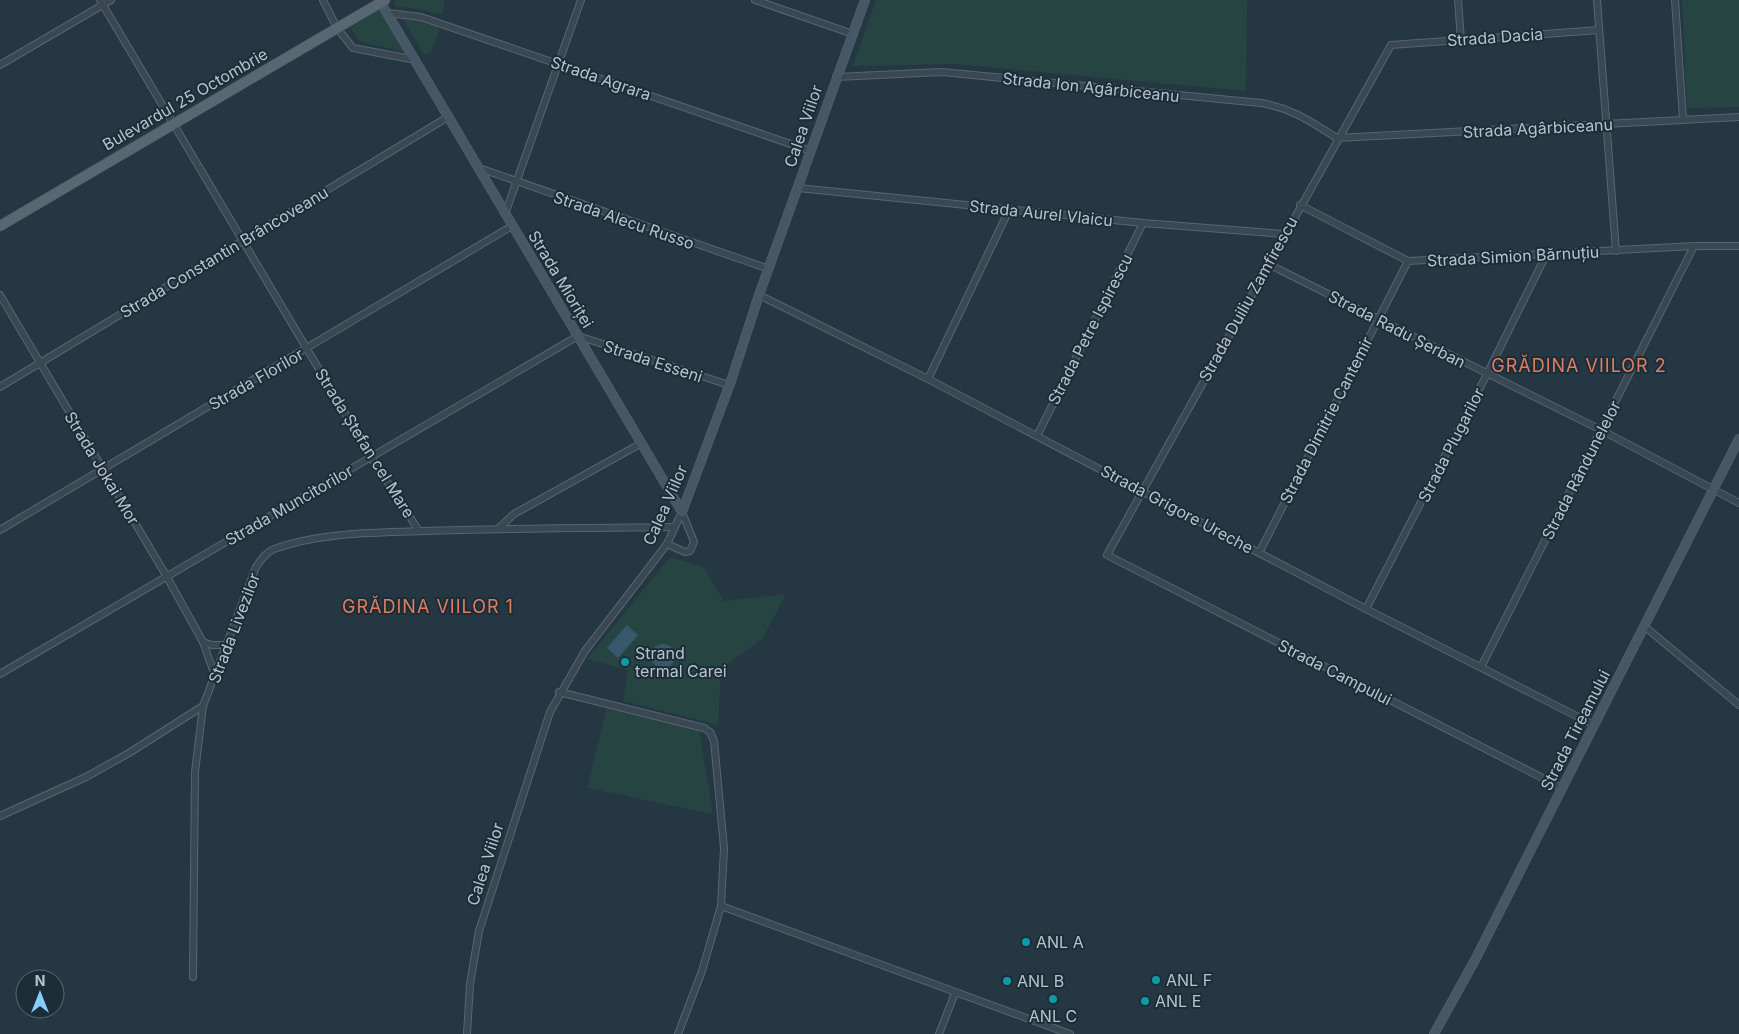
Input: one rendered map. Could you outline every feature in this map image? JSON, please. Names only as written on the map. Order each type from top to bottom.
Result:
[{"type":"main road","name":"Bulevardul 25 Octombrie","points":[[0,226],[174,122],[383,1]]},
{"type":"street","points":[[0,65],[101,2],[111,0]]},
{"type":"street","points":[[324,0],[337,28],[348,44],[359,50],[416,60]]},
{"type":"street","points":[[505,214],[581,0]]},
{"type":"street","points":[[755,0],[853,34]]},
{"type":"street","name":"Calea Viilor","points":[[467,1034],[470,984],[479,932],[550,712],[559,692],[585,650],[667,544],[682,512],[729,385],[759,294],[865,0]]},
{"type":"street","points":[[1458,0],[1461,40]]},
{"type":"street","points":[[1597,0],[1616,251]]},
{"type":"street","points":[[1675,0],[1683,119]]},
{"type":"street","name":"Strada Mioriței","points":[[383,1],[388,13],[512,226],[682,512]]},
{"type":"street","name":"Strada Ștefan cel Mare","points":[[101,2],[174,122],[371,457],[419,532]]},
{"type":"street","name":"Strada Agrara","points":[[388,13],[420,17],[560,63],[811,151]]},
{"type":"street","name":"Strada Dacia","points":[[1391,45],[1599,30]]},
{"type":"street","name":"Strada Duiliu Zamfirescu","points":[[1107,555],[1337,138],[1391,45]]},
{"type":"street","name":"Strada Ion Agârbiceanu","points":[[836,77],[942,72],[1261,103],[1282,106],[1337,138]]},
{"type":"street","name":"Strada Constantin Brâncoveanu","points":[[0,387],[448,116]]},
{"type":"street","name":"Strada Agârbiceanu","points":[[1337,138],[1739,117]]},
{"type":"street","name":"Strada Alecu Russo","points":[[479,168],[517,183],[769,269]]},
{"type":"street","name":"Strada Aurel Vlaicu","points":[[798,188],[1143,223],[1284,234]]},
{"type":"street","name":"Strada Simion Bărnuțiu","points":[[1300,205],[1408,261],[1694,246],[1739,246]]},
{"type":"street","points":[[928,379],[1009,210]]},
{"type":"street","name":"Strada Petre Ispirescu","points":[[1037,436],[1143,223]]},
{"type":"street","name":"Strada Florilor","points":[[0,530],[512,226]]},
{"type":"street","name":"Strada Rândunelelor","points":[[1481,667],[1694,246]]},
{"type":"street","name":"Strada Plugarilor","points":[[1366,609],[1487,374],[1546,253]]},
{"type":"street","name":"Strada Dimitrie Cantemir","points":[[1259,553],[1376,320],[1408,261]]},
{"type":"street","name":"Strada Radu Șerban","points":[[1268,264],[1376,320],[1601,430],[1712,491],[1739,503]]},
{"type":"street","name":"Strada Grigore Ureche","points":[[759,294],[928,379],[1366,609],[1594,725]]},
{"type":"street","name":"Strada Jokai Mor","points":[[0,295],[167,577],[203,642],[216,676]]},
{"type":"street","name":"Strada Esseni","points":[[578,336],[729,385]]},
{"type":"street","name":"Strada Muncitorilor","points":[[0,674],[578,336]]},
{"type":"street","name":"Strada Tireamului","points":[[1434,1034],[1562,788],[1739,439]]},
{"type":"street","points":[[498,529],[514,514],[640,444]]},
{"type":"street","points":[[667,544],[685,552],[690,551],[693,547],[694,542],[682,512]]},
{"type":"street","name":"Strada Livezilor","points":[[193,977],[196,862],[195,772],[203,706],[256,567],[263,556],[272,550],[311,540],[366,534],[498,529],[674,527]]},
{"type":"street","name":"Strada Campului","points":[[1107,555],[1562,788]]},
{"type":"street","points":[[1644,626],[1739,705]]},
{"type":"street","points":[[203,642],[212,645],[227,644]]},
{"type":"street","points":[[559,692],[704,728],[710,732],[714,741],[724,848],[721,906],[702,971],[678,1034]]},
{"type":"street","points":[[0,816],[86,777],[129,754],[203,706]]},
{"type":"street","points":[[721,906],[1070,1034]]},
{"type":"street","points":[[939,1034],[955,992]]},
{"type":"green space","points":[[397,0],[444,0],[443,15],[413,8],[396,7],[394,2]]},
{"type":"green space","points":[[876,0],[1247,0],[1246,91],[955,64],[853,66]]},
{"type":"green space","points":[[1682,0],[1739,0],[1739,107],[1687,108]]},
{"type":"green space","points":[[382,8],[407,53],[359,41],[350,28]]},
{"type":"green space","points":[[401,16],[441,24],[431,52],[424,55]]},
{"type":"green space","name":"Strand termal Carei","points":[[670,557],[704,567],[724,601],[786,594],[763,638],[721,669],[718,725],[623,701],[628,670],[587,659]]},
{"type":"green space","points":[[607,707],[699,730],[713,814],[587,788]]},
{"type":"water","points":[[627,625],[638,635],[618,658],[607,648]]},
{"type":"water","points":[[663,644],[672,647],[675,656],[672,665],[663,668],[654,665],[651,656],[654,647]]},
{"type":"place","name":"Strand termal Carei","points":[[625,662]]},
{"type":"place","name":"ANL A","points":[[1026,942]]},
{"type":"place","name":"ANL F","points":[[1156,980]]},
{"type":"place","name":"ANL B","points":[[1007,981]]},
{"type":"place","name":"ANL C","points":[[1053,999]]},
{"type":"place","name":"ANL E","points":[[1145,1001]]},
{"type":"district","name":"GRĂDINA VIILOR 2","points":[[1579,365]]},
{"type":"district","name":"GRĂDINA VIILOR 1","points":[[428,606]]}]
